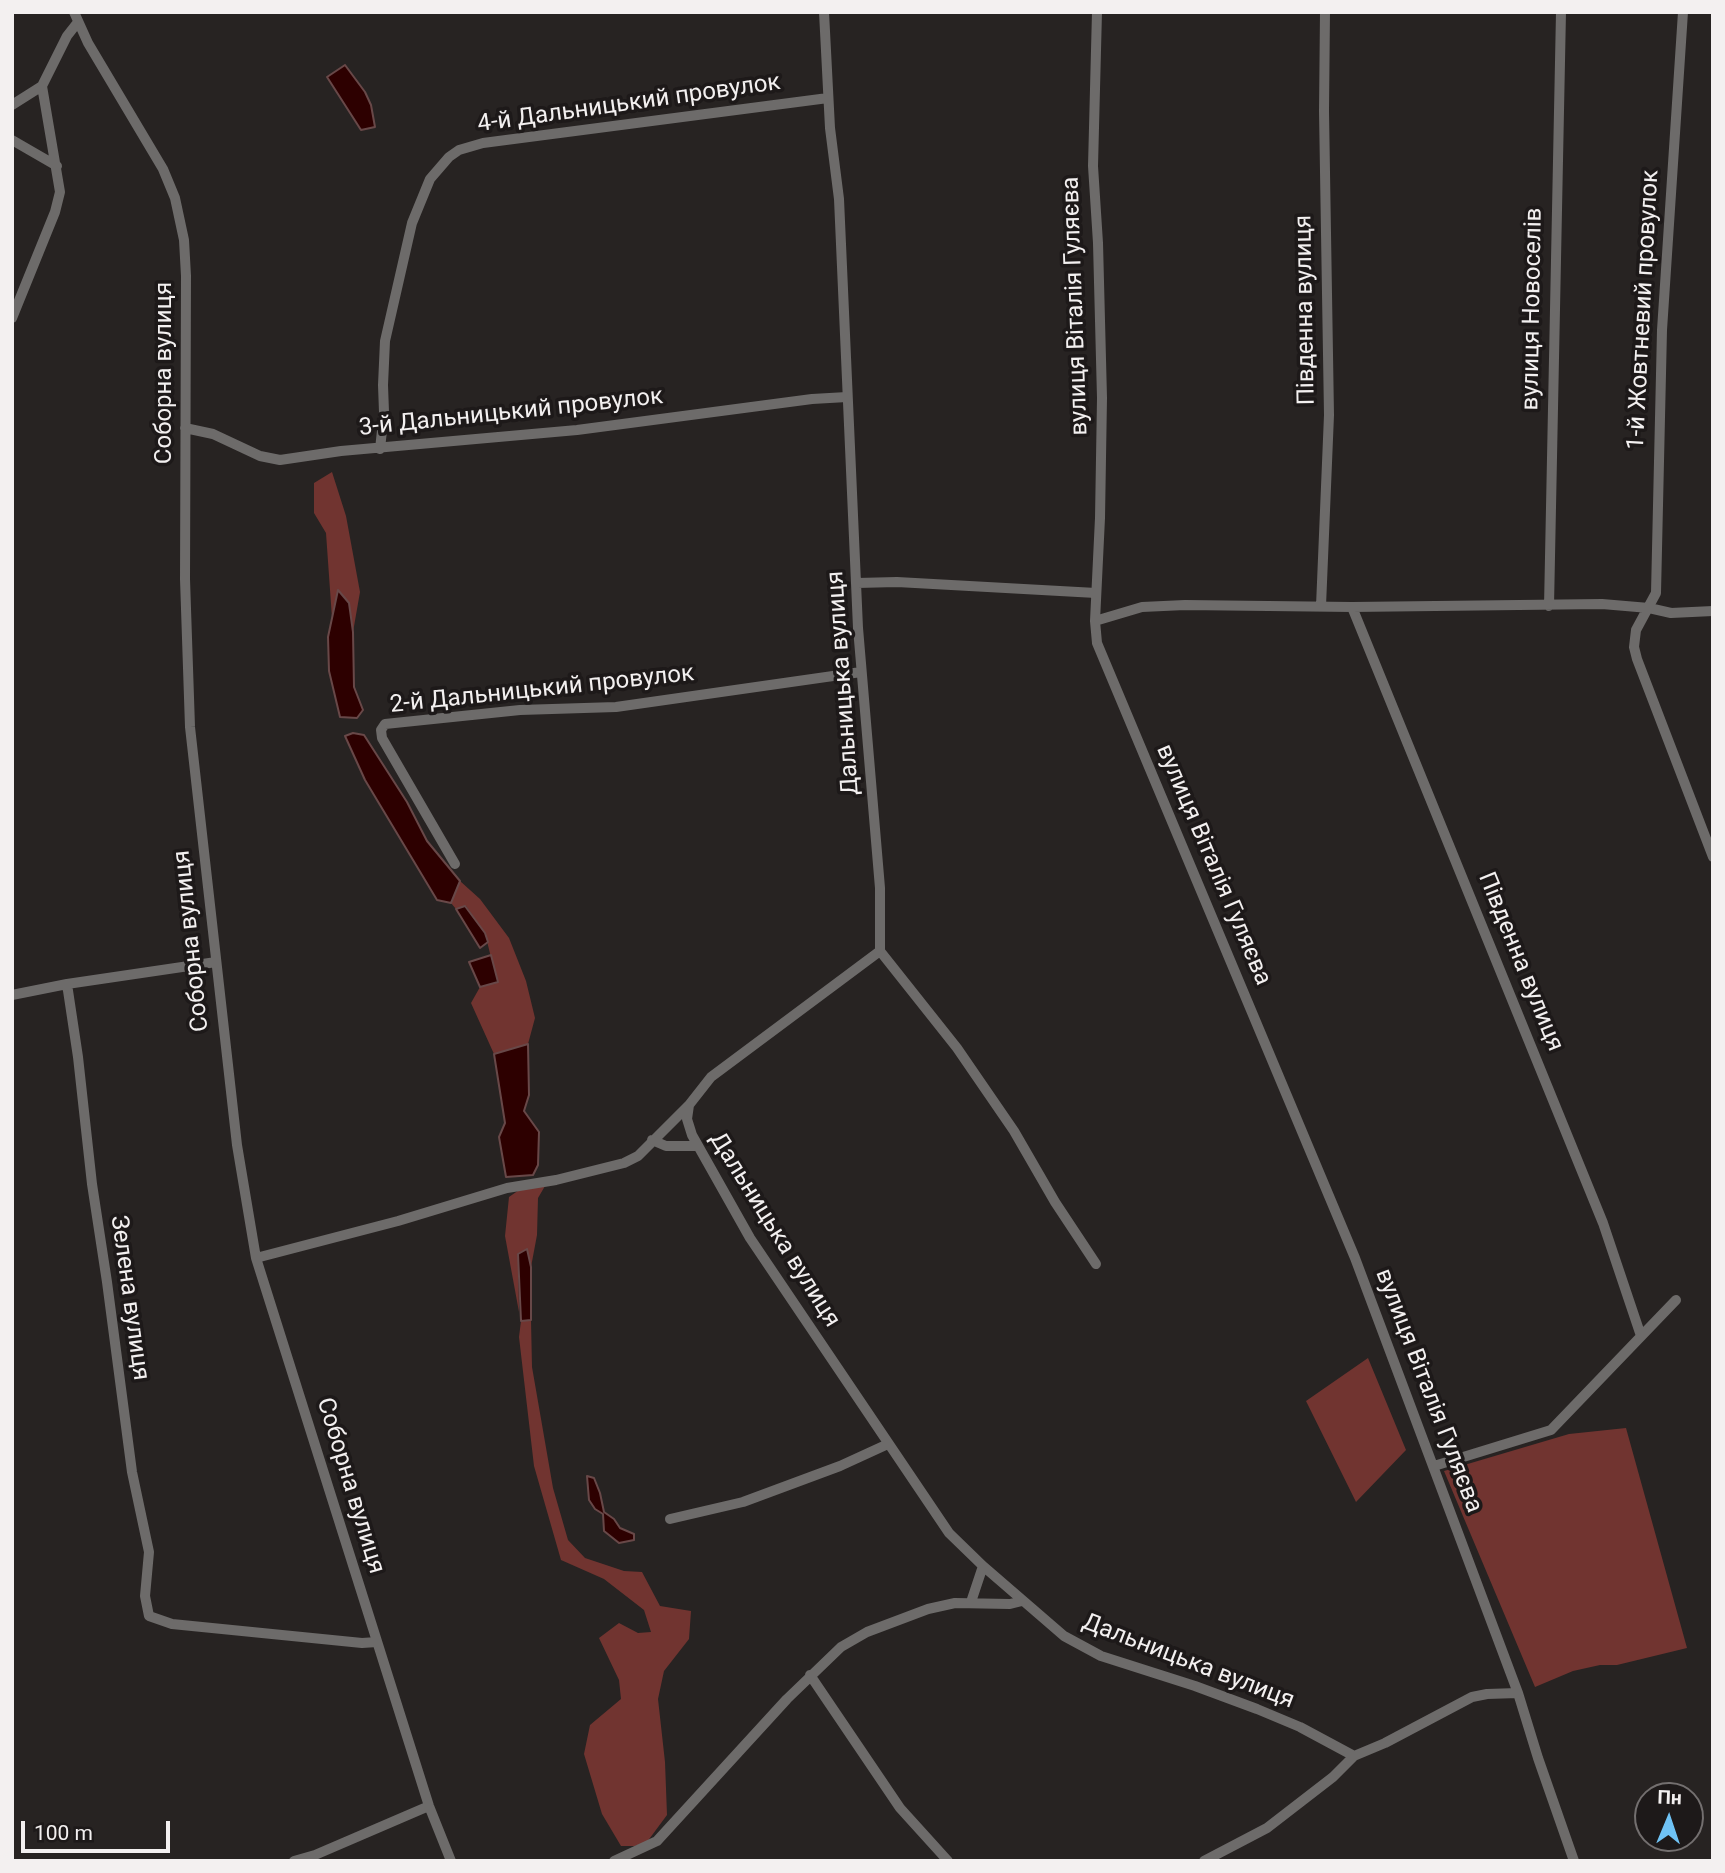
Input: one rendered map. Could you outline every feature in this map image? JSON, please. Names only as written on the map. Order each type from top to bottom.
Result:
[{"type":"street","name":"Дальницька вулиця","points":[[824,12],[832,154],[839,199],[861,672],[878,855],[880,951]]},
{"type":"street","name":"вулиця Віталія Гуляєва","points":[[1097,12],[1093,166],[1102,398],[1095,621],[1097,643],[1355,1258],[1518,1693]]},
{"type":"street","name":"Південна вулиця","points":[[1321,606],[1329,415],[1325,12]]},
{"type":"street","name":"вулиця Новоселів","points":[[1549,606],[1560,12]]},
{"type":"street","name":"1-й Жовтневий провулок","points":[[1649,608],[1656,593],[1662,330],[1683,12]]},
{"type":"street","points":[[12,105],[42,86],[76,17]]},
{"type":"street","name":"Соборна вулиця","points":[[76,17],[163,169],[179,212],[186,276],[185,579],[190,727],[237,1146],[256,1258],[429,1806],[451,1861]]},
{"type":"street","points":[[12,318],[59,200],[60,183],[42,86]]},
{"type":"street","name":"4-й Дальницький провулок","points":[[380,449],[384,412],[385,341],[409,236],[430,179],[449,157],[459,150],[483,144],[828,99]]},
{"type":"street","points":[[12,140],[57,166]]},
{"type":"street","name":"3-й Дальницький провулок","points":[[185,428],[213,434],[271,459],[281,460],[576,430],[812,398],[847,397]]},
{"type":"street","points":[[857,583],[897,582],[1096,593]]},
{"type":"street","points":[[1095,621],[1128,610],[1156,606],[1610,604],[1671,613],[1713,611]]},
{"type":"street","name":"Південна вулиця","points":[[1352,607],[1603,1223],[1642,1336]]},
{"type":"street","points":[[1649,608],[1636,630],[1634,647],[1637,659],[1713,857]]},
{"type":"street","name":"2-й Дальницький провулок","points":[[455,864],[382,738],[380,730],[385,724],[520,710],[616,707],[861,672]]},
{"type":"street","points":[[256,1258],[398,1221],[507,1188],[556,1180],[624,1163],[638,1156],[689,1105],[711,1076],[880,951],[957,1048],[1014,1130],[1055,1202],[1096,1264]]},
{"type":"street","points":[[12,995],[216,962]]},
{"type":"street","name":"Зелена вулиця","points":[[67,984],[130,1459],[149,1552],[145,1595],[149,1616],[172,1624],[362,1643],[377,1642]]},
{"type":"street","name":"Дальницька вулиця","points":[[689,1105],[688,1125],[697,1146],[750,1238],[949,1533],[1064,1636],[1085,1649],[1257,1709],[1300,1727],[1354,1756]]},
{"type":"street","points":[[652,1140],[666,1146],[697,1146]]},
{"type":"street","points":[[1434,1466],[1551,1430],[1676,1300]]},
{"type":"street","points":[[670,1519],[743,1502],[840,1466],[888,1444]]},
{"type":"street","points":[[971,1602],[983,1566]]},
{"type":"street","points":[[614,1861],[652,1845],[664,1834],[810,1675],[841,1647],[867,1632],[928,1609],[955,1603],[1001,1605],[1023,1601]]},
{"type":"street","points":[[810,1675],[900,1808],[948,1861]]},
{"type":"street","points":[[1204,1861],[1267,1828],[1333,1777],[1354,1756],[1385,1743],[1472,1697],[1518,1693],[1574,1861]]},
{"type":"street","points":[[294,1861],[316,1855],[429,1806]]},
{"type":"shaded area","points":[[345,65],[365,92],[371,105],[375,127],[361,130],[327,77]]},
{"type":"shaded area","points":[[332,472],[346,516],[360,592],[353,632],[349,603],[338,591],[332,618],[326,533],[314,513],[314,483]]},
{"type":"shaded area","points":[[338,590],[349,603],[353,632],[354,687],[363,710],[357,718],[340,717],[329,671],[328,637]]},
{"type":"shaded area","points":[[353,733],[364,735],[407,802],[427,841],[460,881],[451,903],[437,900],[365,780],[345,736]]},
{"type":"shaded area","points":[[460,881],[480,899],[509,938],[526,981],[535,1018],[528,1044],[494,1054],[471,1003],[480,987],[497,982],[485,933],[466,906],[456,909],[451,903]]},
{"type":"shaded area","points":[[465,906],[485,933],[488,942],[480,948],[456,909]]},
{"type":"shaded area","points":[[491,955],[498,982],[480,987],[469,962]]},
{"type":"shaded area","points":[[528,1044],[529,1095],[524,1111],[539,1132],[538,1165],[533,1175],[506,1177],[499,1137],[505,1123],[494,1054]]},
{"type":"shaded area","points":[[545,1186],[538,1198],[537,1235],[531,1267],[527,1250],[518,1254],[519,1312],[505,1236],[509,1197],[519,1190]]},
{"type":"shaded area","points":[[527,1249],[531,1267],[531,1320],[521,1321],[518,1254]]},
{"type":"shaded area","points":[[531,1320],[532,1367],[553,1488],[568,1540],[585,1558],[624,1571],[642,1572],[660,1606],[691,1611],[689,1639],[664,1671],[658,1699],[665,1762],[667,1815],[647,1842],[635,1846],[621,1846],[602,1814],[584,1754],[590,1725],[621,1699],[619,1680],[599,1638],[619,1623],[638,1633],[651,1632],[644,1610],[604,1579],[561,1560],[534,1466],[519,1337],[521,1321]]},
{"type":"shaded area","points":[[1368,1358],[1406,1450],[1356,1502],[1306,1401]]},
{"type":"shaded area","points":[[1626,1428],[1687,1648],[1617,1665],[1600,1665],[1573,1671],[1535,1687],[1444,1471],[1569,1434]]},
{"type":"shaded area","points":[[587,1476],[594,1478],[604,1512],[614,1519],[620,1528],[634,1534],[634,1540],[619,1543],[604,1531],[603,1514],[595,1509],[589,1500]]}]
